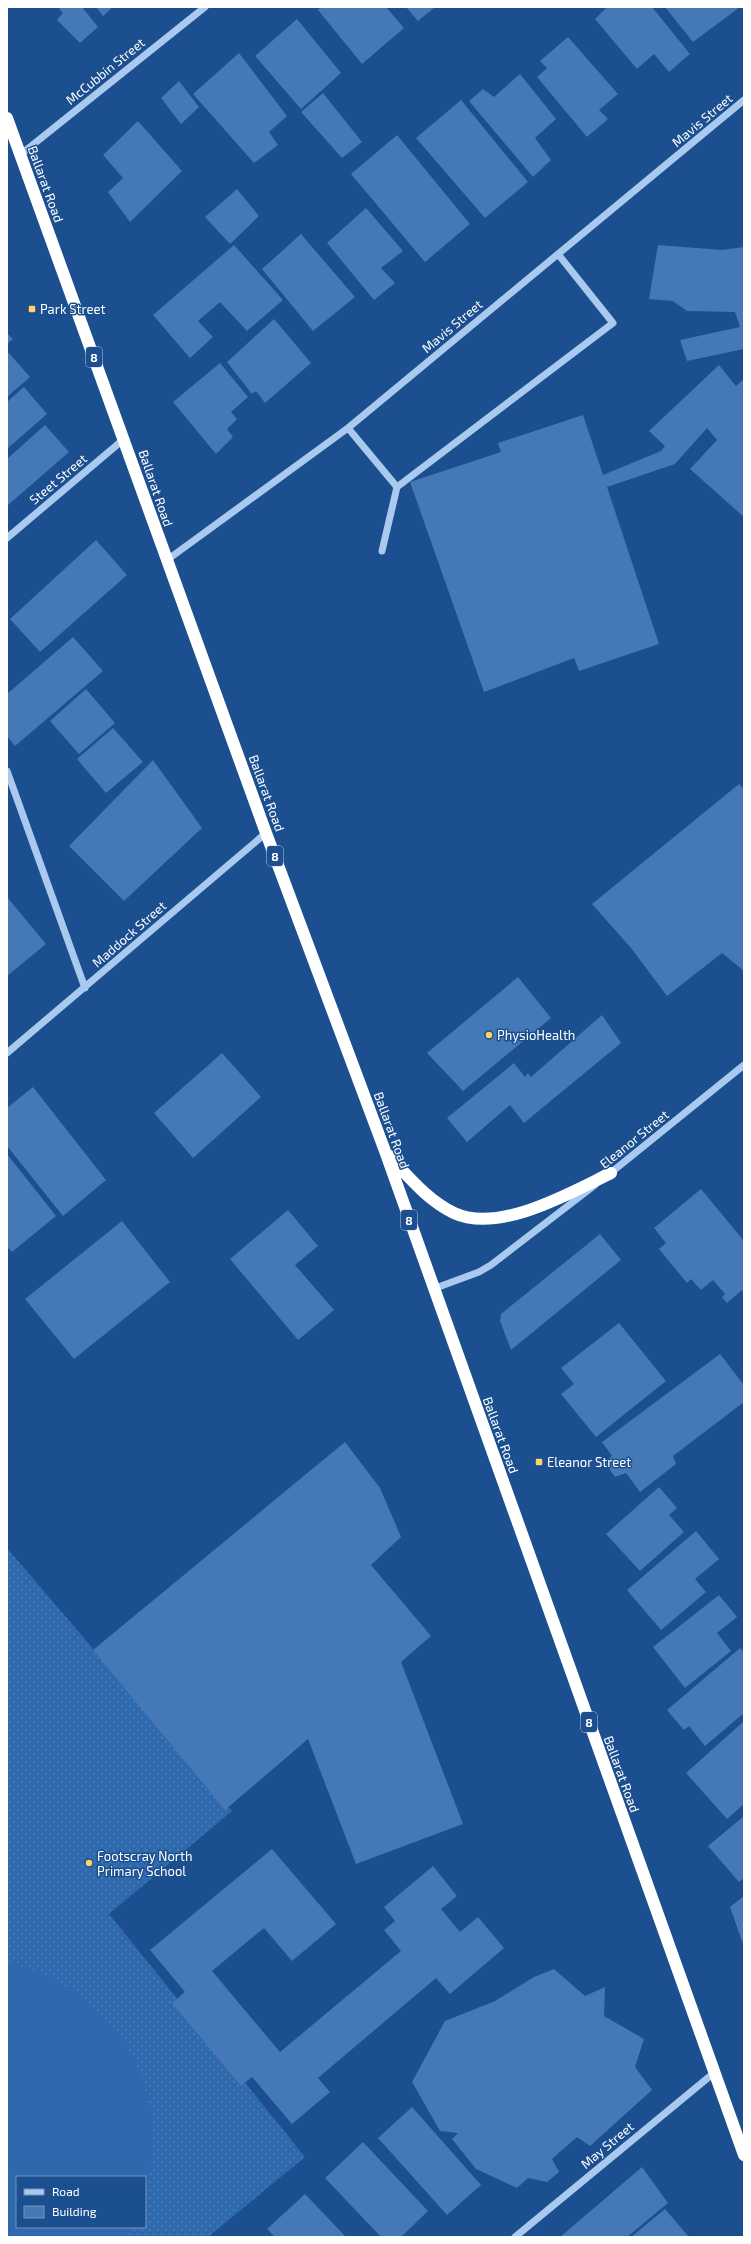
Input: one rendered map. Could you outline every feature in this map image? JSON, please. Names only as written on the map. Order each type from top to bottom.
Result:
[{"type":"highway","name":"Ballarat Road","points":[[7,118],[266,833],[385,1151],[433,1289],[744,2155]]},
{"type":"highway","points":[[385,1151],[426,1195],[454,1213],[484,1220],[511,1215],[558,1198],[611,1173]]},
{"type":"street","name":"McCubbin Street","points":[[20,155],[204,7]]},
{"type":"street","name":"Mavis Street","points":[[167,560],[348,428],[744,100]]},
{"type":"street","points":[[382,551],[397,487],[613,323],[558,254]]},
{"type":"street","points":[[348,428],[397,487]]},
{"type":"street","name":"Steet Street","points":[[7,538],[124,439]]},
{"type":"street","points":[[7,771],[9,786],[85,988]]},
{"type":"street","name":"Maddock Street","points":[[7,1053],[266,833]]},
{"type":"street","name":"Eleanor Street","points":[[433,1289],[479,1272],[491,1265],[611,1173],[744,1065]]},
{"type":"street","name":"May Street","points":[[515,2237],[715,2072]]},
{"type":"shaded area","name":"Footscray North Primary School","points":[[7,1548],[232,1811],[109,1914],[305,2157],[208,2237],[7,2237]]},
{"type":"shaded area","points":[[7,1962],[45,1975],[78,1994],[105,2018],[127,2047],[142,2079],[151,2114],[152,2152],[146,2186],[146,2176],[16,2176],[16,2228],[129,2228],[124,2237],[7,2237]]},
{"type":"building","points":[[58,7],[82,7],[98,27],[80,43],[57,20],[63,13]]},
{"type":"building","points":[[96,7],[113,7],[103,16]]},
{"type":"building","points":[[321,7],[386,7],[404,28],[362,64],[318,10]]},
{"type":"building","points":[[406,7],[435,7],[418,21]]},
{"type":"building","points":[[607,7],[652,7],[690,54],[669,72],[654,54],[637,69],[595,19]]},
{"type":"building","points":[[665,7],[740,7],[693,42]]},
{"type":"building","points":[[297,19],[341,73],[301,109],[255,56]]},
{"type":"building","points":[[568,37],[618,94],[599,110],[608,119],[587,137],[537,77],[547,68],[540,61]]},
{"type":"building","points":[[239,53],[287,116],[269,132],[278,145],[254,163],[193,94]]},
{"type":"building","points":[[520,74],[556,119],[535,138],[551,160],[533,177],[469,101],[483,89],[494,97]]},
{"type":"building","points":[[179,81],[199,107],[181,124],[161,98]]},
{"type":"building","points":[[323,93],[362,142],[342,158],[301,112]]},
{"type":"building","points":[[461,100],[528,182],[485,218],[416,138]]},
{"type":"building","points":[[138,121],[182,171],[130,222],[108,192],[123,178],[103,155]]},
{"type":"building","points":[[397,135],[470,224],[425,262],[351,174]]},
{"type":"building","points":[[237,189],[259,216],[230,244],[205,217]]},
{"type":"building","points":[[366,208],[403,251],[381,268],[395,283],[374,300],[327,243]]},
{"type":"building","points":[[301,234],[355,297],[313,331],[262,269]]},
{"type":"building","points":[[234,245],[283,300],[247,331],[220,302],[198,321],[213,337],[190,358],[153,315]]},
{"type":"building","points":[[658,245],[722,250],[744,247],[744,349],[687,361],[680,340],[740,327],[735,312],[687,311],[673,301],[649,299]]},
{"type":"building","points":[[274,319],[311,363],[265,403],[256,391],[252,394],[227,362]]},
{"type":"building","points":[[7,333],[13,339],[7,344]]},
{"type":"building","points":[[7,351],[30,377],[7,397]]},
{"type":"building","points":[[220,363],[248,397],[231,412],[237,419],[227,429],[233,437],[216,454],[173,402]]},
{"type":"building","points":[[719,365],[736,386],[744,379],[744,517],[690,469],[717,440],[707,428],[675,464],[607,487],[659,644],[579,671],[574,658],[484,692],[410,482],[501,452],[498,443],[583,415],[603,475],[661,451],[665,446],[649,431]]},
{"type":"building","points":[[24,387],[47,414],[7,449],[7,402]]},
{"type":"building","points":[[45,425],[69,452],[7,506],[7,459]]},
{"type":"building","points":[[96,540],[127,575],[40,652],[10,619]]},
{"type":"building","points":[[73,637],[103,671],[15,746],[7,736],[7,694]]},
{"type":"building","points":[[86,689],[115,723],[79,754],[50,721]]},
{"type":"building","points":[[113,728],[143,762],[106,793],[77,759]]},
{"type":"building","points":[[153,760],[202,828],[124,901],[69,846]]},
{"type":"building","points":[[739,784],[744,790],[744,971],[722,953],[667,996],[631,948],[592,904]]},
{"type":"building","points":[[7,897],[46,944],[7,976]]},
{"type":"building","name":"PhysioHealth","points":[[518,977],[551,1018],[463,1091],[427,1053]]},
{"type":"building","points":[[602,1015],[621,1043],[524,1123],[510,1105],[467,1142],[447,1118],[514,1063],[525,1077],[528,1073],[531,1077]]},
{"type":"building","points":[[222,1053],[261,1097],[193,1158],[154,1113]]},
{"type":"building","points":[[33,1087],[106,1180],[63,1216],[7,1146],[7,1108]]},
{"type":"building","points":[[7,1154],[56,1216],[12,1252],[7,1247]]},
{"type":"building","points":[[701,1189],[744,1241],[744,1292],[742,1290],[727,1303],[722,1297],[725,1294],[713,1280],[701,1290],[691,1279],[687,1283],[659,1249],[666,1243],[654,1228]]},
{"type":"building","points":[[288,1210],[318,1246],[295,1265],[334,1310],[298,1340],[230,1259]]},
{"type":"building","points":[[122,1221],[170,1282],[74,1359],[25,1299]]},
{"type":"building","points":[[600,1234],[621,1260],[511,1350],[500,1321],[501,1314]]},
{"type":"building","points":[[619,1323],[666,1381],[596,1437],[561,1394],[574,1384],[561,1368]]},
{"type":"building","points":[[720,1354],[744,1385],[744,1402],[673,1456],[676,1464],[640,1492],[626,1473],[615,1477],[604,1462],[612,1456],[602,1442]]},
{"type":"building","points":[[345,1442],[380,1488],[401,1537],[371,1565],[431,1636],[401,1662],[463,1824],[356,1864],[308,1739],[225,1810],[93,1650]]},
{"type":"building","points":[[659,1487],[677,1508],[669,1515],[684,1532],[640,1571],[606,1534]]},
{"type":"building","points":[[696,1531],[719,1559],[695,1579],[706,1592],[661,1630],[627,1590]]},
{"type":"building","points":[[719,1595],[737,1617],[717,1633],[731,1651],[685,1688],[653,1647]]},
{"type":"building","points":[[740,1648],[744,1652],[744,1713],[705,1746],[689,1726],[684,1730],[667,1710]]},
{"type":"building","points":[[744,1721],[744,1804],[727,1819],[686,1773]]},
{"type":"building","points":[[744,1816],[744,1878],[739,1882],[708,1846]]},
{"type":"building","points":[[272,1849],[336,1924],[292,1961],[264,1928],[212,1971],[280,2052],[401,1951],[384,1930],[395,1921],[384,1907],[433,1866],[457,1896],[441,1909],[460,1932],[478,1917],[504,1948],[450,1994],[436,1978],[318,2078],[330,2092],[292,2124],[252,2077],[241,2086],[172,2003],[185,1992],[150,1950]]},
{"type":"building","points":[[744,1896],[744,1947],[730,1907]]},
{"type":"building","points":[[554,1969],[585,1996],[605,1987],[604,2016],[644,2039],[635,2067],[652,2090],[590,2146],[577,2137],[552,2159],[559,2172],[547,2182],[528,2178],[517,2188],[476,2169],[452,2139],[458,2133],[440,2131],[412,2082],[445,2021],[495,2001],[534,1977]]},
{"type":"building","points":[[412,2107],[481,2185],[447,2215],[378,2138]]},
{"type":"building","points":[[363,2142],[428,2211],[401,2237],[381,2237],[325,2178]]},
{"type":"building","points":[[642,2167],[668,2203],[627,2237],[560,2237]]},
{"type":"building","points":[[305,2194],[346,2237],[275,2237],[267,2229]]},
{"type":"building","points":[[665,2209],[689,2237],[631,2237]]},
{"type":"place","name":"Park Street","points":[[32,309]]},
{"type":"place","name":"PhysioHealth","points":[[489,1035]]},
{"type":"place","name":"Eleanor Street","points":[[539,1462]]},
{"type":"place","name":"Footscray North Primary School","points":[[89,1863]]}]
